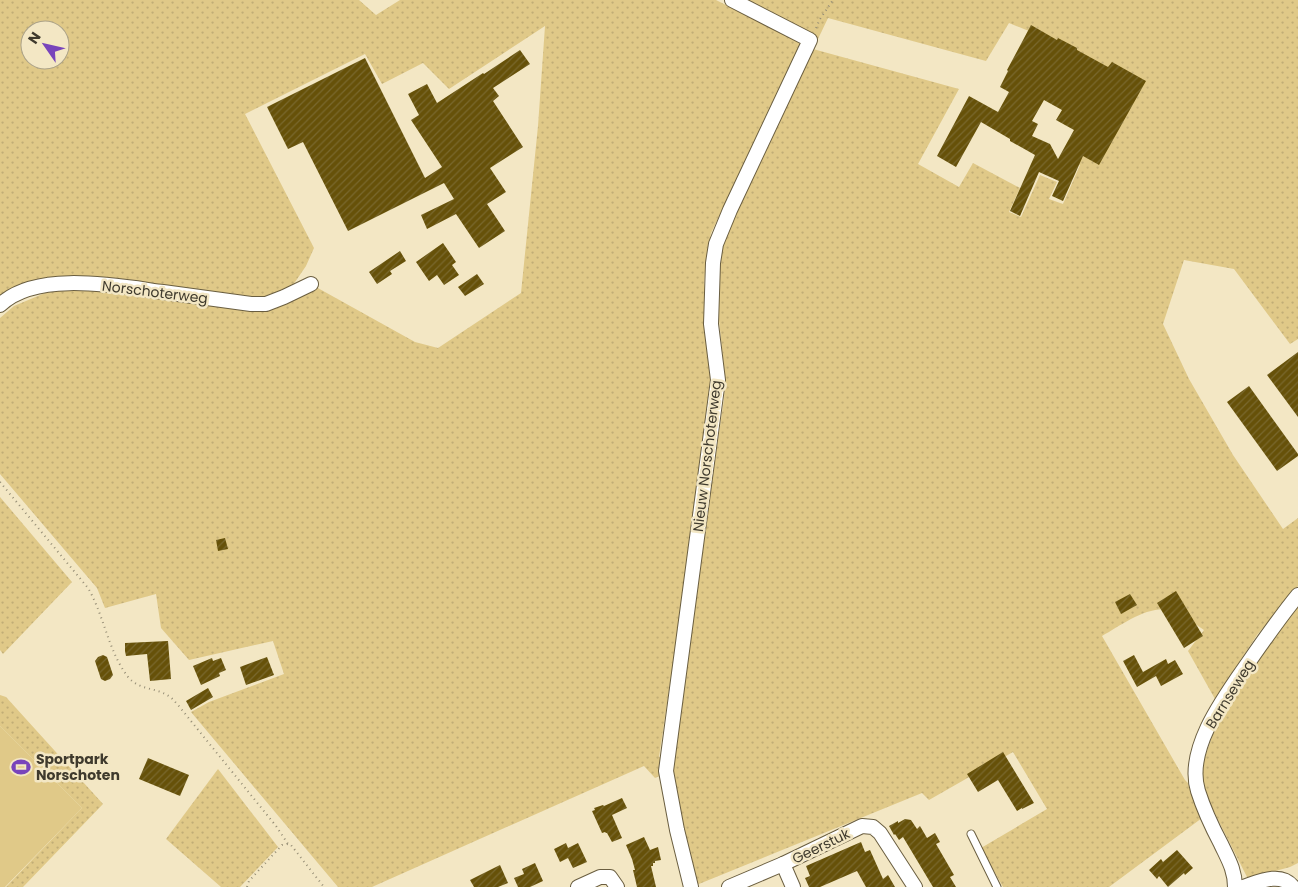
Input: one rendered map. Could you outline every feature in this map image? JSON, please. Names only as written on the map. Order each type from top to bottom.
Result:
[{"type":"street","points":[[732,0],[810,40]]},
{"type":"street","name":"Nieuw Norschoterweg","points":[[691,887],[677,830],[666,771],[718,380],[711,324],[713,264],[716,244],[730,210],[810,40]]},
{"type":"street","name":"Norschoterweg","points":[[0,305],[16,293],[34,287],[58,283],[107,284],[251,304],[266,304],[311,284]]},
{"type":"street","name":"Barnseweg","points":[[1235,887],[1234,871],[1203,806],[1197,788],[1196,766],[1200,746],[1223,700],[1268,634],[1298,595]]},
{"type":"street","name":"Geerstuk","points":[[729,887],[783,864],[862,826],[873,827],[880,833],[915,887]]},
{"type":"street","points":[[783,864],[793,887]]},
{"type":"street","points":[[578,887],[600,877],[610,877],[617,887]]},
{"type":"street","points":[[1242,887],[1269,878],[1280,878],[1290,883],[1293,887]]},
{"type":"lane","points":[[971,834],[997,887]]},
{"type":"path","points":[[810,40],[820,19],[833,0]]},
{"type":"path","points":[[0,482],[88,588],[95,599],[112,646],[128,676],[136,685],[168,696],[178,705],[324,887]]},
{"type":"path","points":[[247,887],[249,880],[282,845],[288,844]]},
{"type":"shaded area","points":[[0,0],[359,0],[376,15],[400,0],[716,0],[803,44],[711,233],[704,283],[715,382],[659,757],[664,757],[662,775],[655,778],[644,766],[372,887],[338,887],[191,712],[209,702],[284,674],[273,641],[189,660],[161,628],[156,594],[105,608],[97,588],[0,474],[0,318],[14,306],[45,293],[72,289],[94,289],[250,311],[263,311],[316,287],[415,342],[438,348],[521,293],[538,126],[545,26],[449,89],[423,63],[382,84],[365,54],[245,114],[314,248],[306,266],[293,285],[258,299],[98,279],[0,298]]},
{"type":"shaded area","points":[[741,0],[1298,0],[1298,339],[1290,344],[1234,269],[1184,260],[1163,324],[1189,379],[1233,455],[1283,529],[1298,518],[1298,586],[1257,635],[1215,699],[1188,651],[1204,630],[1177,612],[1165,609],[1146,612],[1102,636],[1188,783],[1202,818],[1109,887],[1003,887],[981,848],[1047,809],[1013,752],[929,800],[922,793],[694,886],[669,776],[724,399],[725,377],[715,282],[721,241],[813,49],[959,89],[918,164],[959,187],[973,163],[1020,188],[1009,212],[1021,217],[1040,175],[1057,182],[1049,199],[1063,204],[1080,165],[1067,159],[1107,83],[1041,36],[1009,23],[986,61],[828,18],[818,39]]},
{"type":"shaded area","points":[[0,497],[72,582],[3,654],[0,650]]},
{"type":"shaded area","points":[[1298,604],[1298,863],[1250,878],[1247,877],[1206,796],[1202,766],[1213,734],[1231,699]]},
{"type":"shaded area","points":[[0,695],[6,697],[103,804],[23,887],[6,887],[82,808],[0,726]]},
{"type":"shaded area","name":"Sportpark Norschoten","points":[[0,726],[82,808],[5,887],[0,887]]},
{"type":"shaded area","points":[[218,769],[278,847],[240,887],[221,887],[166,839]]},
{"type":"building","points":[[1031,25],[1057,40],[1058,38],[1077,48],[1077,50],[1108,67],[1112,62],[1146,81],[1099,165],[1083,156],[1063,201],[1052,196],[1059,181],[1039,172],[1020,216],[1010,211],[1035,155],[981,122],[956,167],[937,156],[969,96],[998,112],[1009,92],[1000,87]],"holes":[[[1044,100],[1062,110],[1056,120],[1074,130],[1058,159],[1050,144],[1032,136],[1038,124],[1032,121]]]},
{"type":"building","points":[[520,50],[530,64],[493,88],[499,96],[493,101],[523,147],[490,168],[506,192],[487,204],[505,231],[479,248],[456,214],[427,229],[421,215],[454,199],[444,183],[348,231],[303,142],[288,149],[267,107],[365,58],[425,178],[442,167],[411,120],[419,115],[408,94],[427,84],[437,103]]},
{"type":"building","points":[[443,243],[456,262],[452,265],[459,275],[444,285],[437,275],[429,281],[416,262]]},
{"type":"building","points":[[400,251],[406,261],[390,271],[392,274],[377,284],[369,272]]},
{"type":"building","points":[[477,274],[484,284],[465,296],[458,287]]},
{"type":"building","points":[[1298,352],[1298,417],[1267,375]]},
{"type":"building","points":[[1249,386],[1298,454],[1298,456],[1277,471],[1227,402]]},
{"type":"building","points":[[225,538],[228,549],[218,551],[216,540]]},
{"type":"building","points":[[1176,591],[1203,636],[1184,648],[1157,603]]},
{"type":"building","points":[[1130,594],[1137,605],[1121,614],[1115,602]]},
{"type":"building","points":[[168,641],[171,679],[150,681],[147,654],[126,656],[125,643]]},
{"type":"building","points":[[103,655],[107,657],[113,675],[105,681],[101,679],[95,661]]},
{"type":"building","points":[[1134,655],[1143,672],[1166,659],[1168,664],[1175,660],[1183,674],[1161,686],[1156,676],[1137,687],[1123,661]]},
{"type":"building","points":[[267,657],[274,675],[246,685],[240,667]]},
{"type":"building","points":[[212,658],[213,661],[221,658],[226,670],[219,673],[220,676],[201,685],[193,666]]},
{"type":"building","points":[[208,688],[213,697],[191,710],[186,701]]},
{"type":"building","points":[[1003,752],[1034,803],[1017,811],[998,780],[978,792],[967,774]]},
{"type":"building","points":[[148,758],[189,775],[180,796],[139,779]]},
{"type":"building","points":[[622,798],[627,808],[612,815],[622,838],[612,842],[607,833],[602,833],[592,811],[595,810],[594,808]]},
{"type":"building","points":[[905,819],[911,820],[917,829],[920,826],[927,838],[935,833],[940,842],[936,844],[954,875],[950,877],[956,887],[933,887],[903,837],[899,840],[894,835],[889,826]]},
{"type":"building","points":[[644,837],[650,850],[658,847],[661,860],[655,861],[653,866],[651,866],[656,887],[637,887],[633,870],[635,870],[626,845]]},
{"type":"building","points":[[861,842],[865,852],[870,850],[883,879],[888,875],[895,887],[866,887],[857,871],[820,887],[809,887],[805,878],[810,876],[806,866]]},
{"type":"building","points":[[566,843],[568,848],[578,843],[587,862],[573,868],[568,858],[560,862],[554,849]]},
{"type":"building","points":[[1177,850],[1193,868],[1168,887],[1159,876],[1157,879],[1149,870],[1161,859],[1163,862]]},
{"type":"building","points":[[535,863],[543,881],[530,887],[518,887],[514,878],[524,874],[522,869]]},
{"type":"building","points":[[500,865],[508,883],[498,887],[474,887],[470,880]]},
{"type":"place","name":"Sportpark Norschoten","points":[[21,767]]}]
